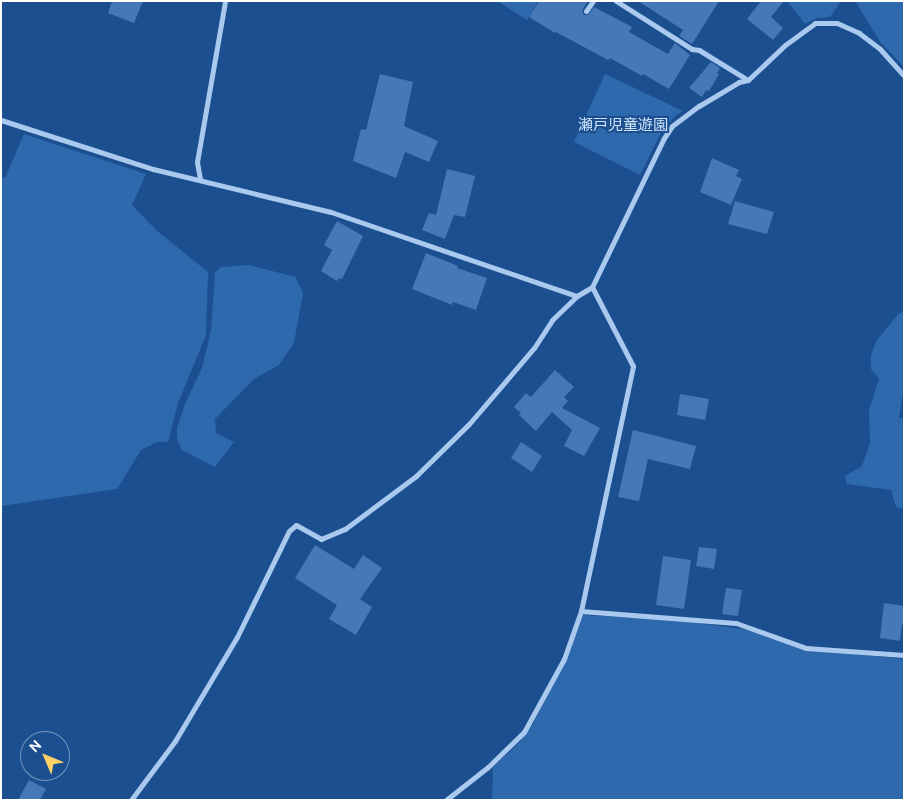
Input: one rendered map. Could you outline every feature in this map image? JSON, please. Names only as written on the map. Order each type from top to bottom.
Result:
[{"type":"street","points":[[200,179],[197,162],[225,1]]},
{"type":"street","points":[[586,11],[593,1]]},
{"type":"street","points":[[616,1],[692,49],[699,50],[748,80]]},
{"type":"street","points":[[131,800],[175,741],[232,645],[289,531],[296,525],[321,539],[345,529],[416,476],[469,424],[534,348],[552,320],[577,296],[592,287],[664,138],[672,126],[699,106],[739,82],[748,80],[786,46],[815,24],[837,23],[859,33],[880,50],[904,76]]},
{"type":"street","points":[[1,120],[34,133],[154,169],[331,212],[577,296]]},
{"type":"street","points":[[446,800],[488,768],[524,732],[564,659],[581,611],[633,366],[592,287]]},
{"type":"street","points":[[581,611],[736,623],[806,648],[904,655]]},
{"type":"green space","points":[[497,1],[538,1],[527,20]]},
{"type":"green space","points":[[787,1],[841,1],[830,17],[817,18],[805,24]]},
{"type":"green space","points":[[855,1],[904,1],[904,67],[881,43]]},
{"type":"green space","name":"瀬戸児童遊園","points":[[605,74],[683,111],[675,116],[661,133],[640,175],[574,142]]},
{"type":"green space","points":[[24,134],[146,174],[132,205],[156,230],[208,272],[206,335],[178,403],[168,442],[157,442],[141,450],[117,489],[1,506],[1,177],[5,178]]},
{"type":"green space","points":[[249,265],[295,277],[303,293],[294,343],[279,365],[254,379],[215,419],[216,433],[234,442],[215,467],[182,450],[177,439],[177,428],[185,404],[202,368],[211,330],[215,272],[221,267]]},
{"type":"green space","points":[[904,312],[904,387],[899,418],[904,418],[904,509],[896,507],[891,490],[847,484],[845,476],[862,466],[870,443],[869,410],[879,379],[871,369],[871,355],[877,340],[899,313]]},
{"type":"green space","points":[[583,615],[674,620],[743,629],[802,649],[904,659],[904,800],[492,800],[493,767],[518,744],[533,724],[554,683]]},
{"type":"building","points":[[112,1],[143,1],[134,23],[108,13]]},
{"type":"building","points":[[539,1],[585,1],[587,2],[582,11],[584,15],[588,15],[594,7],[632,27],[629,32],[668,54],[675,43],[690,55],[669,89],[643,74],[642,76],[610,58],[608,60],[555,33],[529,17]]},
{"type":"building","points":[[638,1],[719,1],[692,44],[679,36],[683,30]]},
{"type":"building","points":[[761,1],[784,1],[771,17],[783,28],[773,40],[747,19]]},
{"type":"building","points":[[711,62],[720,68],[717,73],[719,74],[709,91],[706,90],[702,97],[689,88]]},
{"type":"building","points":[[380,74],[413,82],[404,126],[438,141],[429,162],[405,152],[396,178],[353,161],[361,129],[366,130]]},
{"type":"building","points":[[712,158],[739,170],[736,176],[742,179],[731,205],[700,192]]},
{"type":"building","points":[[447,169],[475,176],[465,217],[454,215],[445,239],[422,230],[429,213],[436,215]]},
{"type":"building","points":[[735,201],[774,212],[767,234],[728,224]]},
{"type":"building","points":[[337,221],[363,236],[342,279],[339,278],[337,281],[321,271],[332,250],[324,245]]},
{"type":"building","points":[[426,253],[458,266],[457,268],[487,278],[476,310],[453,302],[452,305],[412,289]]},
{"type":"building","points":[[555,370],[574,387],[564,397],[568,401],[562,408],[600,428],[584,456],[564,446],[572,430],[552,412],[536,431],[519,415],[521,413],[514,407],[526,393],[531,397]]},
{"type":"building","points":[[680,394],[709,399],[705,420],[677,415]]},
{"type":"building","points":[[633,430],[696,446],[690,469],[648,459],[639,501],[618,497]]},
{"type":"building","points":[[521,442],[542,456],[532,472],[511,458]]},
{"type":"building","points":[[315,545],[354,569],[363,555],[382,568],[360,599],[372,607],[356,635],[329,619],[337,605],[295,578]]},
{"type":"building","points":[[699,547],[717,549],[714,569],[696,566]]},
{"type":"building","points":[[663,556],[691,560],[684,609],[656,605]]},
{"type":"building","points":[[726,588],[742,590],[738,616],[722,614]]},
{"type":"building","points":[[884,603],[904,606],[904,624],[902,624],[900,641],[880,638]]},
{"type":"building","points":[[28,781],[46,789],[40,800],[18,800]]}]
